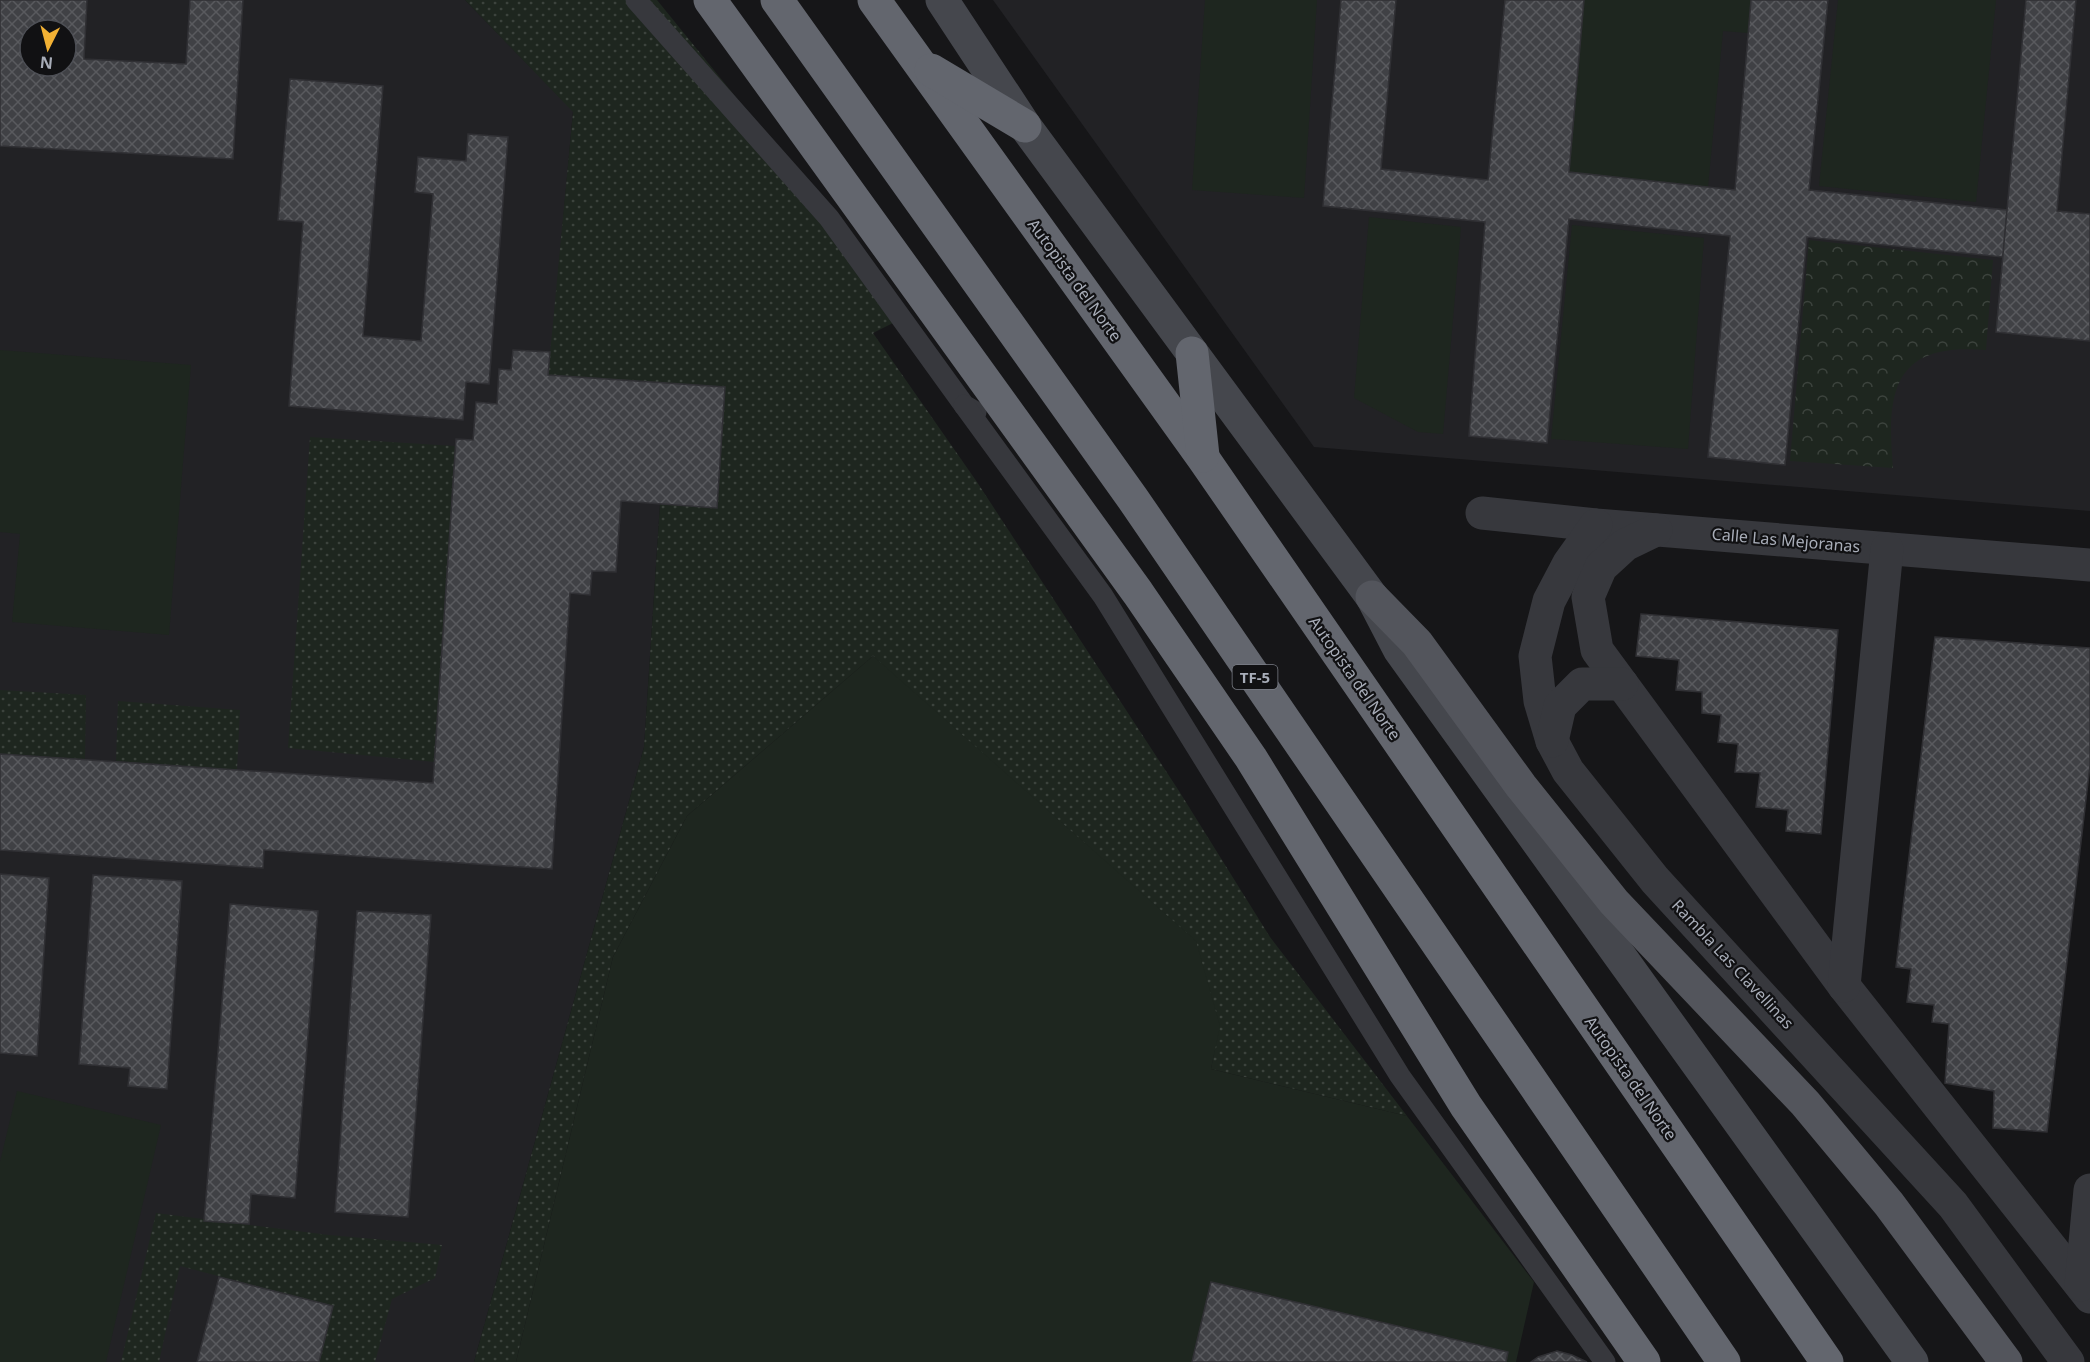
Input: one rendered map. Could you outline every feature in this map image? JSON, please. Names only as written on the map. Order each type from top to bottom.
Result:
[{"type":"highway","points":[[710,0],[1138,593],[1251,758],[1466,1106],[1644,1362]]},
{"type":"highway","name":"TF-5","points":[[777,0],[1133,498],[1724,1362]]},
{"type":"highway","name":"Autopista del Norte","points":[[874,0],[1203,458],[1827,1362]]},
{"type":"highway","points":[[920,64],[1025,126]]},
{"type":"highway","points":[[1192,352],[1203,458]]},
{"type":"main road","points":[[942,0],[1025,126],[1372,597],[1416,643],[1521,786],[1614,902],[1805,1103],[1881,1194],[2006,1362]]},
{"type":"main road","points":[[1372,597],[1399,649],[1912,1362]]},
{"type":"street","name":"Calle Las Mejoranas","points":[[1482,513],[1596,525],[2090,565]]},
{"type":"street","name":"Rambla Las Clavellinas","points":[[1596,525],[1569,563],[1549,601],[1534,656],[1540,701],[1552,741],[1568,771],[1655,880],[1953,1205],[2068,1362]]},
{"type":"street","points":[[1656,530],[1625,545],[1601,567],[1588,597],[1598,650],[1844,986],[2085,1291]]},
{"type":"street","points":[[1844,986],[1887,549]]},
{"type":"street","points":[[1552,741],[1560,706],[1582,684],[1622,684]]},
{"type":"street","points":[[2085,1291],[2090,1190]]},
{"type":"lane","points":[[636,0],[829,218],[1040,506],[1103,596],[1400,1076],[1605,1362]]},
{"type":"lane","points":[[964,405],[1027,439],[1040,506]]},
{"type":"shaded area","points":[[0,0],[465,0],[573,111],[549,375],[725,387],[717,508],[660,504],[644,747],[474,1362],[0,1362]]},
{"type":"shaded area","points":[[993,0],[2090,0],[2090,511],[1314,447]]},
{"type":"green space","points":[[465,0],[657,0],[748,112],[897,321],[873,333],[977,482],[1179,791],[1270,937],[1407,1116],[1211,1069],[1219,1026],[873,656],[687,816],[613,957],[516,1362],[474,1362],[644,747],[660,504],[717,507],[725,388],[548,375],[573,112]]},
{"type":"green space","points":[[1205,0],[1317,0],[1304,198],[1192,190]]},
{"type":"green space","points":[[1584,0],[1751,0],[1748,33],[1723,31],[1708,187],[1569,172]]},
{"type":"green space","points":[[1838,0],[1996,0],[1976,202],[1819,186]]},
{"type":"green space","points":[[1369,217],[1461,227],[1443,434],[1418,432],[1354,398]]},
{"type":"green space","points":[[1572,225],[1704,238],[1688,449],[1551,439]]},
{"type":"green space","points":[[1809,240],[1993,260],[1986,350],[1955,350],[1932,354],[1914,363],[1902,377],[1895,394],[1892,416],[1893,468],[1790,461]]},
{"type":"green space","points":[[0,350],[191,365],[169,635],[12,622],[20,534],[0,532]]},
{"type":"green space","points":[[310,437],[455,446],[435,762],[288,748]]},
{"type":"green space","points":[[873,656],[1196,941],[1220,1026],[1211,1069],[1407,1116],[1534,1282],[1516,1362],[516,1362],[613,957],[687,816]]},
{"type":"green space","points":[[0,690],[86,695],[85,759],[0,754]]},
{"type":"green space","points":[[118,701],[240,710],[237,770],[116,761]]},
{"type":"green space","points":[[17,1091],[161,1125],[106,1362],[0,1362],[0,1162]]},
{"type":"green space","points":[[156,1213],[329,1235],[442,1245],[435,1278],[392,1299],[375,1362],[319,1362],[332,1306],[180,1266],[159,1362],[121,1362]]},
{"type":"building","points":[[0,0],[87,0],[84,59],[186,64],[190,0],[243,0],[233,159],[0,146]]},
{"type":"building","points":[[1341,0],[1396,0],[1381,169],[1488,180],[1505,0],[1584,0],[1569,172],[1735,190],[1751,0],[1828,0],[1809,190],[2007,210],[2003,257],[1807,237],[1785,465],[1708,457],[1730,236],[1569,219],[1547,443],[1469,436],[1485,222],[1323,206]]},
{"type":"building","points":[[2026,0],[2076,0],[2057,211],[2090,214],[2090,341],[1996,332]]},
{"type":"building","points":[[290,79],[383,86],[363,336],[421,341],[433,194],[415,192],[418,157],[466,161],[468,134],[508,137],[489,384],[466,382],[463,420],[289,406],[303,222],[278,220]]},
{"type":"building","points":[[513,350],[550,352],[548,375],[725,387],[717,508],[621,501],[616,572],[592,571],[590,595],[570,593],[552,869],[264,850],[263,868],[0,850],[0,754],[433,783],[456,439],[473,440],[476,402],[497,404],[499,369],[511,370]]},
{"type":"building","points":[[1641,614],[1838,630],[1821,834],[1786,831],[1788,810],[1756,807],[1760,773],[1735,772],[1738,744],[1718,742],[1721,715],[1702,713],[1702,692],[1676,690],[1679,660],[1636,656]]},
{"type":"building","points":[[1935,637],[2090,648],[2090,765],[2047,1132],[1993,1128],[1994,1091],[1945,1083],[1949,1024],[1932,1022],[1934,1005],[1907,1002],[1911,969],[1896,967]]},
{"type":"building","points":[[0,874],[49,878],[37,1056],[0,1053]]},
{"type":"building","points":[[93,875],[182,881],[167,1089],[128,1086],[130,1068],[79,1064]]},
{"type":"building","points":[[230,904],[318,911],[295,1198],[251,1194],[249,1224],[204,1221]]},
{"type":"building","points":[[357,911],[431,915],[408,1217],[335,1212]]},
{"type":"building","points":[[219,1277],[333,1306],[319,1362],[197,1362]]},
{"type":"building","points":[[1211,1282],[1508,1352],[1506,1362],[1192,1362]]},
{"type":"building","points":[[1557,1351],[1587,1362],[1531,1362],[1538,1357]]}]
